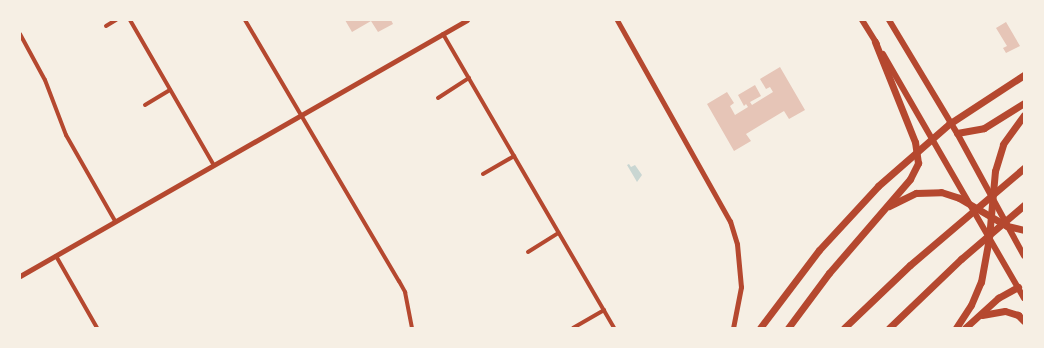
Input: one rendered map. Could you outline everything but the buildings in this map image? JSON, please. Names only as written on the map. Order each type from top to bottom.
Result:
[{"type":"highway","points":[[788,328],[828,273],[914,174],[918,156],[915,142],[875,42]]},
{"type":"highway","points":[[760,328],[818,250],[896,168],[966,111],[1024,75]]},
{"type":"highway","points":[[957,133],[984,128],[1024,103]]},
{"type":"highway","points":[[956,328],[977,294],[989,238],[995,171],[1003,144],[1024,115]]},
{"type":"highway","points":[[844,328],[950,231],[1023,169]]},
{"type":"highway","points":[[885,208],[924,191],[949,194],[1007,226],[1024,230]]},
{"type":"highway","points":[[889,328],[961,259],[1024,205]]},
{"type":"highway","points":[[965,328],[998,298],[1018,287]]},
{"type":"highway","points":[[981,315],[1005,311],[1018,315],[1024,321]]},
{"type":"main road","points":[[862,20],[1024,298]]},
{"type":"main road","points":[[889,20],[957,133],[1024,256]]},
{"type":"street","points":[[106,26],[116,20]]},
{"type":"street","points":[[130,20],[213,164]]},
{"type":"street","points":[[245,20],[300,116],[399,281],[407,298],[412,328]]},
{"type":"street","points":[[20,276],[213,164],[467,20]]},
{"type":"street","points":[[617,20],[730,221],[737,244],[742,287],[733,328]]},
{"type":"street","points":[[20,34],[45,80],[66,135],[115,222]]},
{"type":"street","points":[[443,34],[614,328]]},
{"type":"street","points":[[438,98],[469,78]]},
{"type":"street","points":[[145,105],[170,90]]},
{"type":"street","points":[[483,174],[514,156]]},
{"type":"street","points":[[528,252],[559,233]]},
{"type":"street","points":[[56,256],[97,328]]},
{"type":"street","points":[[573,328],[604,310]]},
{"type":"shaded area","points":[[629,164],[631,167],[635,165],[642,175],[637,182],[627,165]]}]
